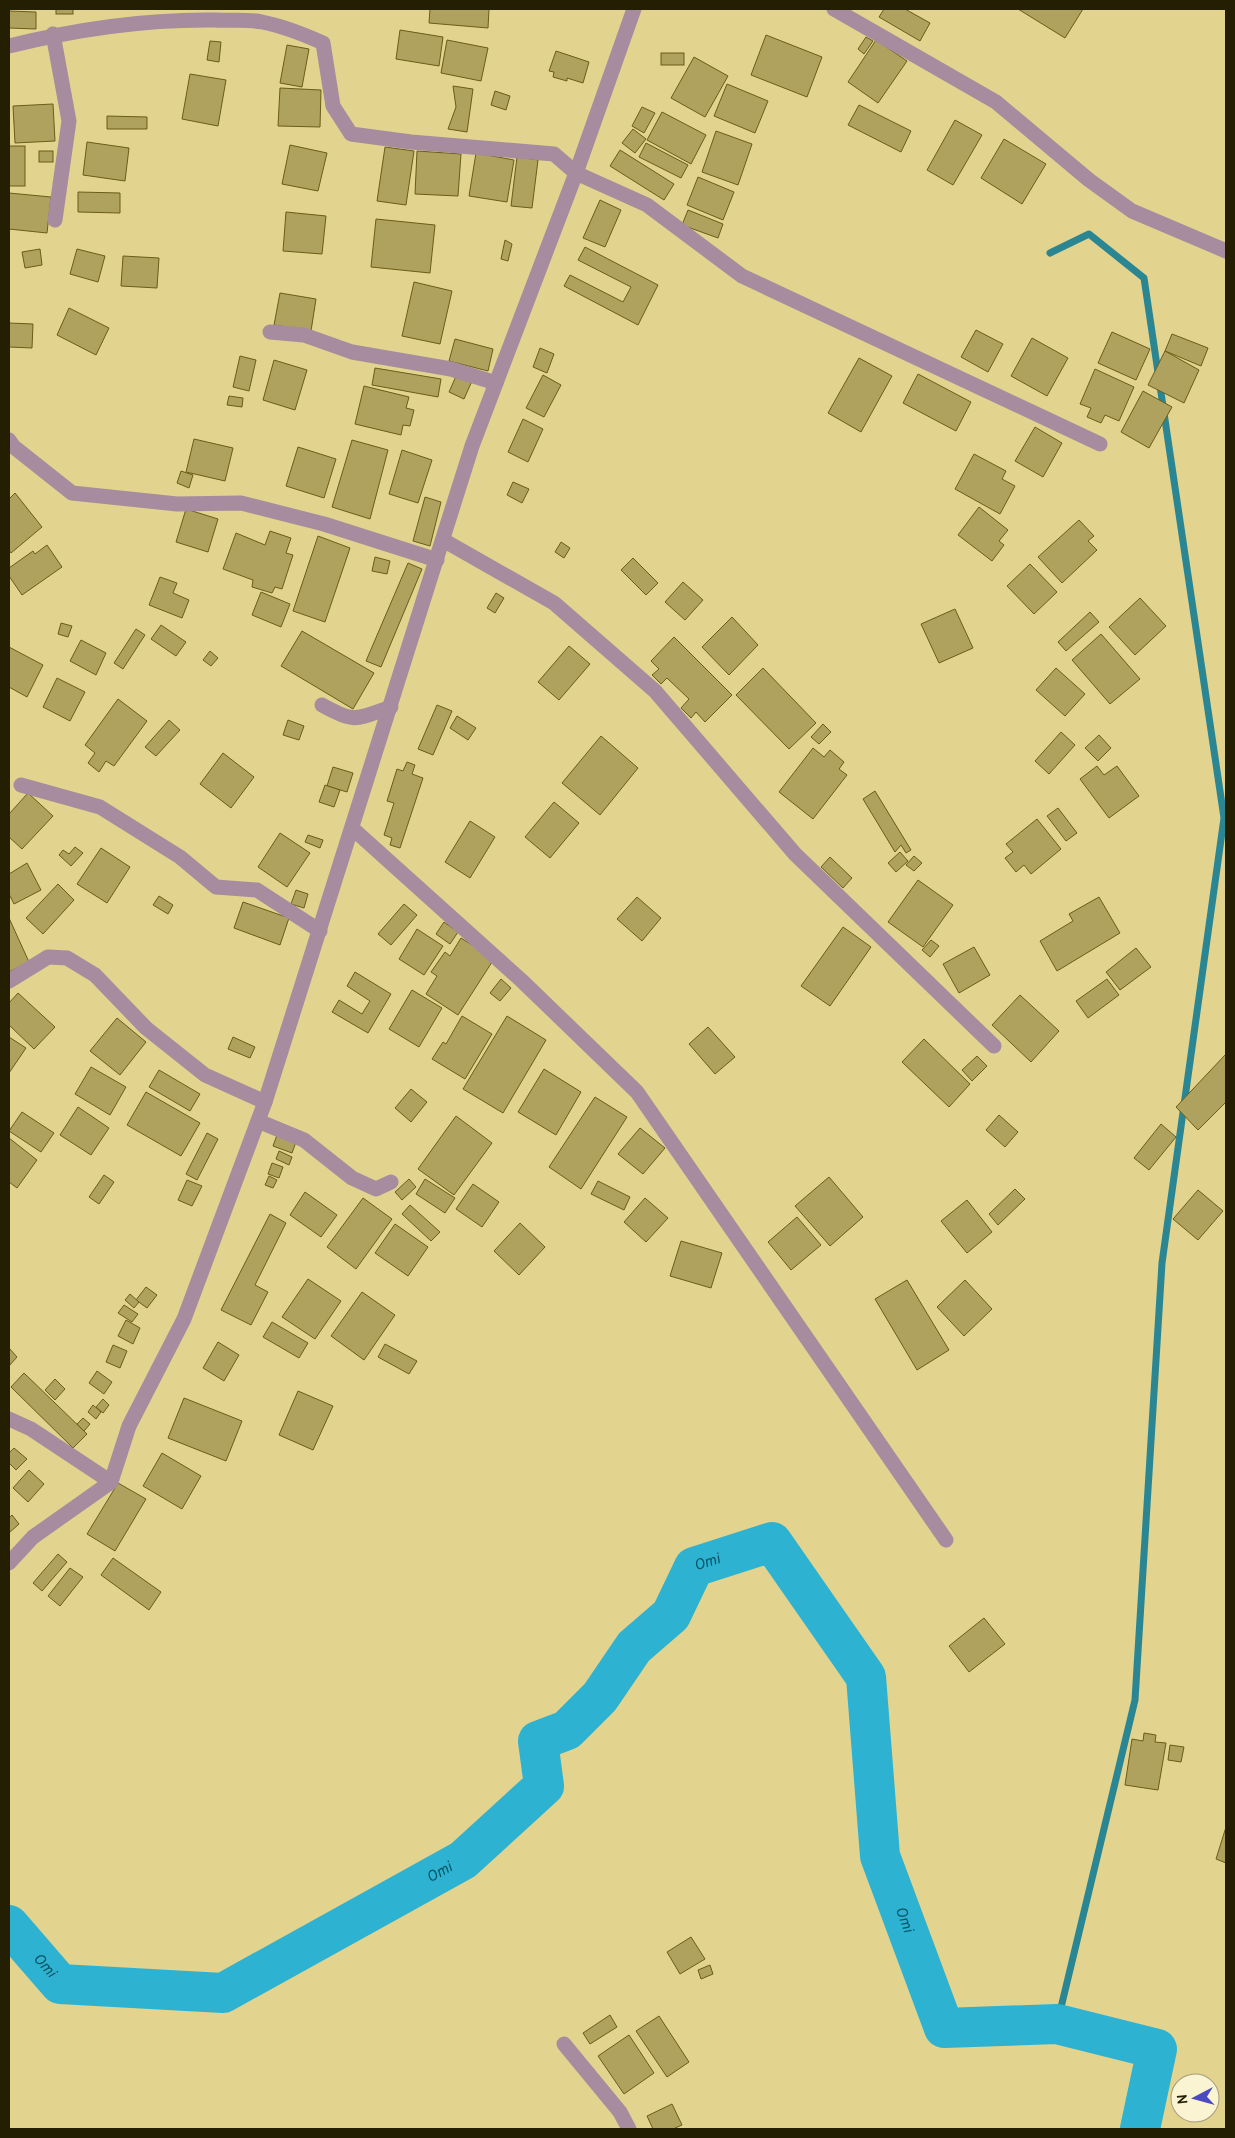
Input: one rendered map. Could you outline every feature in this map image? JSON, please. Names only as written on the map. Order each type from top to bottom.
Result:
[{"type":"street","points":[[9,1563],[33,1537],[110,1482],[129,1426],[184,1319],[265,1102],[472,446],[576,173],[634,9]]},
{"type":"street","points":[[834,9],[996,102],[1089,180],[1132,211],[1226,251]]},
{"type":"street","points":[[9,46],[54,34],[132,23],[203,20],[260,21],[300,32],[323,43],[333,106],[351,134],[411,142],[554,154],[576,173],[647,205],[742,276],[1100,444]]},
{"type":"street","points":[[54,34],[70,121],[55,220]]},
{"type":"street","points":[[270,332],[304,335],[352,352],[451,369],[496,383]]},
{"type":"street","points":[[9,440],[14,447],[72,492],[177,504],[241,503],[324,524],[437,560]]},
{"type":"street","points":[[443,540],[554,602],[655,691],[795,854],[994,1046]]},
{"type":"street","points":[[322,705],[345,718],[358,718],[391,707]]},
{"type":"street","points":[[21,784],[100,807],[180,856],[216,887],[257,890],[320,931]]},
{"type":"street","points":[[352,828],[521,980],[637,1092],[946,1540]]},
{"type":"street","points":[[9,981],[48,957],[67,958],[95,975],[146,1028],[204,1075],[265,1102]]},
{"type":"street","points":[[258,1121],[304,1140],[352,1178],[360,1182],[376,1189],[391,1182]]},
{"type":"street","points":[[9,1419],[31,1429],[110,1482]]},
{"type":"street","points":[[564,2044],[620,2112],[629,2129]]},
{"type":"building","points":[[56,9],[73,9],[73,14],[56,14]]},
{"type":"building","points":[[430,9],[489,9],[488,28],[429,23]]},
{"type":"building","points":[[884,9],[905,9],[930,23],[920,41],[879,17]]},
{"type":"building","points":[[1018,9],[1083,9],[1065,38]]},
{"type":"building","points":[[9,11],[36,12],[36,29],[9,28]]},
{"type":"building","points":[[400,30],[443,37],[439,66],[396,59]]},
{"type":"building","points":[[766,35],[822,57],[807,97],[751,75]]},
{"type":"building","points":[[866,37],[873,41],[864,54],[858,49]]},
{"type":"building","points":[[447,40],[488,48],[481,81],[441,73]]},
{"type":"building","points":[[876,40],[907,61],[878,103],[848,82]]},
{"type":"building","points":[[210,41],[221,42],[219,62],[207,60]]},
{"type":"building","points":[[287,45],[309,49],[302,87],[280,83]]},
{"type":"building","points":[[556,51],[589,62],[583,83],[567,78],[567,81],[553,77],[554,72],[549,71]]},
{"type":"building","points":[[661,53],[684,53],[684,65],[661,65]]},
{"type":"building","points":[[694,57],[728,76],[705,117],[671,98]]},
{"type":"building","points":[[190,74],[226,80],[218,126],[182,119]]},
{"type":"building","points":[[727,84],[768,101],[755,133],[714,116]]},
{"type":"building","points":[[453,86],[473,89],[467,132],[448,129],[456,107]]},
{"type":"building","points":[[280,88],[321,90],[320,127],[278,126]]},
{"type":"building","points":[[495,91],[510,96],[506,110],[491,105]]},
{"type":"building","points":[[53,104],[55,141],[15,143],[13,106]]},
{"type":"building","points":[[859,105],[911,131],[901,152],[848,125]]},
{"type":"building","points":[[642,107],[655,113],[644,133],[632,126]]},
{"type":"building","points":[[662,112],[706,135],[691,164],[647,140]]},
{"type":"building","points":[[107,116],[147,117],[147,129],[107,129]]},
{"type":"building","points":[[955,120],[982,135],[953,185],[927,170]]},
{"type":"building","points":[[633,129],[646,139],[635,153],[622,143]]},
{"type":"building","points":[[716,131],[752,144],[738,185],[702,172]]},
{"type":"building","points":[[1004,139],[1046,164],[1022,204],[981,178]]},
{"type":"building","points":[[87,142],[129,148],[125,181],[83,175]]},
{"type":"building","points":[[646,143],[688,165],[681,178],[639,157]]},
{"type":"building","points":[[290,145],[327,153],[318,191],[282,184]]},
{"type":"building","points":[[9,146],[25,146],[25,186],[9,186]]},
{"type":"building","points":[[385,147],[414,151],[406,205],[377,201]]},
{"type":"building","points":[[620,150],[674,184],[664,200],[610,166]]},
{"type":"building","points":[[39,151],[53,151],[53,162],[39,162]]},
{"type":"building","points":[[417,151],[461,154],[458,196],[415,194]]},
{"type":"building","points":[[476,153],[514,160],[507,202],[469,196]]},
{"type":"building","points":[[517,157],[538,160],[532,208],[511,206]]},
{"type":"building","points":[[698,177],[734,192],[723,220],[687,205]]},
{"type":"building","points":[[78,192],[120,193],[120,213],[78,212]]},
{"type":"building","points":[[9,193],[51,197],[47,233],[9,229]]},
{"type":"building","points":[[600,200],[621,210],[605,247],[583,238]]},
{"type":"building","points":[[688,210],[723,224],[718,238],[682,225]]},
{"type":"building","points":[[286,212],[326,216],[322,254],[283,251]]},
{"type":"building","points":[[376,219],[435,225],[430,273],[371,267]]},
{"type":"building","points":[[505,240],[512,244],[508,261],[501,259]]},
{"type":"building","points":[[585,247],[658,285],[638,325],[564,286],[570,275],[623,302],[631,287],[578,260]]},
{"type":"building","points":[[40,249],[42,265],[25,268],[22,252]]},
{"type":"building","points":[[77,249],[105,256],[98,282],[70,274]]},
{"type":"building","points":[[123,256],[159,258],[157,288],[121,286]]},
{"type":"building","points":[[414,282],[452,291],[440,344],[402,336]]},
{"type":"building","points":[[280,293],[316,299],[311,331],[274,325]]},
{"type":"building","points":[[69,308],[109,328],[96,355],[57,335]]},
{"type":"building","points":[[9,323],[33,324],[32,348],[9,347]]},
{"type":"building","points":[[976,330],[1003,344],[988,372],[961,357]]},
{"type":"building","points":[[1112,332],[1150,349],[1136,380],[1098,363]]},
{"type":"building","points":[[1172,334],[1208,348],[1201,366],[1165,351]]},
{"type":"building","points":[[1032,338],[1068,358],[1047,396],[1011,376]]},
{"type":"building","points":[[455,339],[493,349],[488,371],[449,361]]},
{"type":"building","points":[[540,348],[554,354],[547,373],[533,367]]},
{"type":"building","points":[[1165,351],[1199,370],[1184,403],[1148,385]]},
{"type":"building","points":[[240,356],[256,360],[249,391],[233,387]]},
{"type":"building","points":[[859,358],[892,376],[861,432],[828,413]]},
{"type":"building","points":[[274,360],[307,370],[295,410],[263,400]]},
{"type":"building","points":[[375,368],[441,379],[438,397],[372,385]]},
{"type":"building","points":[[1095,369],[1134,387],[1119,421],[1105,415],[1101,423],[1087,417],[1091,408],[1080,404]]},
{"type":"building","points":[[457,374],[472,381],[464,399],[449,392]]},
{"type":"building","points":[[918,374],[971,402],[956,431],[903,403]]},
{"type":"building","points":[[543,375],[561,385],[544,417],[526,408]]},
{"type":"building","points":[[364,386],[409,397],[406,408],[414,410],[410,426],[403,425],[401,435],[355,424]]},
{"type":"building","points":[[1143,391],[1172,407],[1149,448],[1121,432]]},
{"type":"building","points":[[229,396],[243,398],[242,407],[227,405]]},
{"type":"building","points":[[523,419],[543,429],[528,462],[508,452]]},
{"type":"building","points":[[1035,427],[1062,443],[1043,477],[1015,461]]},
{"type":"building","points":[[194,439],[233,448],[225,481],[186,472]]},
{"type":"building","points":[[352,440],[388,450],[370,519],[332,507]]},
{"type":"building","points":[[298,447],[336,459],[324,498],[286,486]]},
{"type":"building","points":[[402,450],[432,460],[418,503],[389,494]]},
{"type":"building","points":[[974,454],[1006,471],[1002,479],[1015,486],[1000,514],[955,489]]},
{"type":"building","points":[[181,471],[193,475],[189,488],[177,483]]},
{"type":"building","points":[[513,482],[529,489],[522,503],[507,495]]},
{"type":"building","points":[[15,493],[42,527],[11,553],[9,550],[9,499]]},
{"type":"building","points":[[425,497],[441,502],[430,546],[413,541]]},
{"type":"building","points":[[979,507],[1008,530],[999,541],[1004,545],[992,561],[958,535]]},
{"type":"building","points":[[186,509],[218,519],[208,552],[176,542]]},
{"type":"building","points":[[1079,520],[1094,536],[1088,541],[1097,550],[1062,583],[1038,557]]},
{"type":"building","points":[[270,531],[291,538],[286,553],[293,555],[282,589],[275,587],[272,593],[252,587],[253,580],[223,569],[236,533],[265,545]]},
{"type":"building","points":[[318,536],[350,548],[325,622],[293,611]]},
{"type":"building","points":[[561,542],[570,548],[564,558],[555,552]]},
{"type":"building","points":[[47,545],[62,567],[22,595],[9,576],[9,568],[33,551],[35,554]]},
{"type":"building","points":[[375,557],[390,561],[387,574],[372,571]]},
{"type":"building","points":[[633,558],[658,583],[646,595],[621,570]]},
{"type":"building","points":[[408,563],[422,569],[381,667],[366,661]]},
{"type":"building","points":[[1030,564],[1057,592],[1034,614],[1007,586]]},
{"type":"building","points":[[160,577],[177,583],[173,593],[189,600],[182,618],[149,605]]},
{"type":"building","points":[[683,582],[703,600],[685,620],[665,602]]},
{"type":"building","points":[[261,592],[290,604],[281,627],[252,615]]},
{"type":"building","points":[[496,593],[504,598],[495,613],[487,608]]},
{"type":"building","points":[[1140,598],[1166,626],[1135,655],[1109,627]]},
{"type":"building","points":[[955,609],[973,648],[939,663],[921,624]]},
{"type":"building","points":[[1090,612],[1099,622],[1066,651],[1058,642]]},
{"type":"building","points":[[732,617],[758,645],[729,675],[702,647]]},
{"type":"building","points":[[61,623],[72,626],[68,637],[58,634]]},
{"type":"building","points":[[161,625],[186,642],[176,656],[151,639]]},
{"type":"building","points":[[136,629],[145,635],[123,669],[114,663]]},
{"type":"building","points":[[302,631],[374,673],[353,709],[281,666]]},
{"type":"building","points":[[1101,634],[1140,679],[1110,704],[1072,660]]},
{"type":"building","points":[[674,637],[732,695],[705,722],[696,712],[691,718],[681,708],[689,699],[667,678],[661,684],[652,675],[659,669],[651,661]]},
{"type":"building","points":[[81,640],[106,653],[96,675],[70,661]]},
{"type":"building","points":[[569,646],[590,664],[559,700],[538,682]]},
{"type":"building","points":[[9,647],[43,665],[27,697],[9,687]]},
{"type":"building","points":[[210,651],[218,658],[211,666],[203,660]]},
{"type":"building","points":[[763,668],[816,723],[789,749],[736,695]]},
{"type":"building","points":[[1056,668],[1085,694],[1065,716],[1036,690]]},
{"type":"building","points":[[57,678],[85,692],[70,721],[43,707]]},
{"type":"building","points":[[118,699],[147,721],[114,766],[106,761],[99,772],[88,763],[95,753],[85,745]]},
{"type":"building","points":[[437,705],[452,711],[433,755],[418,749]]},
{"type":"building","points":[[457,716],[476,728],[468,740],[450,728]]},
{"type":"building","points":[[169,720],[180,730],[156,756],[145,747]]},
{"type":"building","points":[[288,720],[304,726],[299,740],[283,735]]},
{"type":"building","points":[[823,724],[831,732],[819,744],[811,737]]},
{"type":"building","points":[[1061,732],[1075,745],[1049,774],[1035,761]]},
{"type":"building","points":[[1099,735],[1111,748],[1098,761],[1085,748]]},
{"type":"building","points":[[601,736],[638,768],[600,815],[562,783]]},
{"type":"building","points":[[813,748],[824,757],[830,750],[844,762],[839,769],[847,775],[813,819],[779,792]]},
{"type":"building","points":[[223,753],[254,777],[231,808],[200,784]]},
{"type":"building","points":[[407,762],[415,765],[412,774],[423,778],[400,848],[390,845],[392,838],[384,835],[394,803],[387,801],[397,769],[403,771]]},
{"type":"building","points":[[1097,766],[1104,775],[1117,766],[1139,796],[1109,818],[1080,779]]},
{"type":"building","points":[[333,767],[353,773],[347,792],[327,786]]},
{"type":"building","points":[[325,785],[340,790],[334,807],[319,802]]},
{"type":"building","points":[[875,791],[911,850],[906,853],[901,845],[895,852],[863,799]]},
{"type":"building","points":[[28,793],[53,816],[22,849],[9,837],[9,814]]},
{"type":"building","points":[[554,802],[579,823],[550,858],[525,837]]},
{"type":"building","points":[[1058,808],[1077,833],[1066,841],[1047,816]]},
{"type":"building","points":[[1037,819],[1061,849],[1031,874],[1024,865],[1016,872],[1005,858],[1013,852],[1006,844]]},
{"type":"building","points":[[470,821],[495,837],[470,878],[445,862]]},
{"type":"building","points":[[280,833],[310,853],[287,887],[258,867]]},
{"type":"building","points":[[308,835],[323,840],[320,848],[305,842]]},
{"type":"building","points":[[75,847],[83,853],[71,866],[59,855],[63,850],[69,854]]},
{"type":"building","points":[[101,848],[130,867],[107,903],[77,884]]},
{"type":"building","points":[[900,852],[908,861],[896,872],[888,863]]},
{"type":"building","points":[[914,856],[922,863],[914,871],[906,865]]},
{"type":"building","points":[[830,857],[852,878],[843,888],[821,867]]},
{"type":"building","points":[[27,863],[41,890],[14,904],[9,894],[9,874]]},
{"type":"building","points":[[918,880],[953,905],[923,947],[888,922]]},
{"type":"building","points":[[58,884],[74,900],[43,934],[26,918]]},
{"type":"building","points":[[296,890],[308,894],[304,908],[291,904]]},
{"type":"building","points":[[159,896],[173,905],[168,914],[153,905]]},
{"type":"building","points":[[637,897],[661,918],[642,941],[617,919]]},
{"type":"building","points":[[1099,897],[1120,933],[1057,971],[1040,941],[1073,921],[1069,914]]},
{"type":"building","points":[[243,902],[289,918],[280,945],[234,928]]},
{"type":"building","points":[[404,904],[417,915],[391,945],[378,934]]},
{"type":"building","points":[[9,918],[29,962],[9,972]]},
{"type":"building","points":[[444,922],[458,932],[450,944],[436,934]]},
{"type":"building","points":[[843,927],[871,947],[830,1006],[801,986]]},
{"type":"building","points":[[417,929],[443,946],[424,975],[399,959]]},
{"type":"building","points":[[461,938],[494,959],[458,1015],[426,994],[437,976],[431,972],[445,952],[450,956]]},
{"type":"building","points":[[931,940],[939,946],[930,957],[922,950]]},
{"type":"building","points":[[974,947],[990,975],[959,993],[943,964]]},
{"type":"building","points":[[1136,948],[1151,967],[1120,990],[1106,972]]},
{"type":"building","points":[[355,972],[391,994],[368,1033],[332,1012],[339,1000],[362,1014],[370,1001],[347,986]]},
{"type":"building","points":[[501,979],[511,988],[500,1001],[490,993]]},
{"type":"building","points":[[1107,979],[1119,995],[1088,1018],[1076,1001]]},
{"type":"building","points":[[412,990],[442,1008],[419,1047],[389,1029]]},
{"type":"building","points":[[18,993],[55,1027],[34,1049],[9,1025],[9,1003]]},
{"type":"building","points":[[1020,995],[1059,1031],[1031,1062],[992,1025]]},
{"type":"building","points":[[462,1016],[492,1034],[465,1079],[432,1059],[443,1042],[446,1044]]},
{"type":"building","points":[[507,1016],[546,1040],[503,1113],[463,1089]]},
{"type":"building","points":[[117,1018],[146,1042],[120,1075],[90,1051]]},
{"type":"building","points":[[708,1027],[735,1057],[715,1074],[689,1044]]},
{"type":"building","points":[[9,1037],[26,1048],[9,1073]]},
{"type":"building","points":[[233,1037],[255,1047],[250,1058],[228,1049]]},
{"type":"building","points":[[924,1039],[970,1084],[949,1107],[902,1062]]},
{"type":"building","points":[[1226,1054],[1226,1102],[1198,1130],[1176,1107]]},
{"type":"building","points":[[977,1056],[987,1066],[972,1081],[962,1070]]},
{"type":"building","points":[[91,1067],[126,1087],[110,1115],[75,1094]]},
{"type":"building","points":[[544,1069],[581,1092],[556,1135],[518,1112]]},
{"type":"building","points":[[159,1070],[200,1094],[190,1111],[149,1087]]},
{"type":"building","points":[[411,1089],[427,1102],[411,1122],[395,1108]]},
{"type":"building","points":[[146,1092],[200,1123],[181,1156],[127,1125]]},
{"type":"building","points":[[595,1097],[627,1117],[581,1189],[549,1167]]},
{"type":"building","points":[[78,1107],[109,1128],[91,1155],[60,1135]]},
{"type":"building","points":[[22,1112],[54,1133],[41,1152],[9,1131]]},
{"type":"building","points":[[999,1115],[1018,1132],[1005,1147],[986,1130]]},
{"type":"building","points":[[456,1116],[492,1143],[454,1195],[418,1169]]},
{"type":"building","points":[[1161,1124],[1176,1137],[1149,1170],[1134,1158]]},
{"type":"building","points":[[640,1128],[665,1148],[643,1174],[618,1154]]},
{"type":"building","points":[[207,1133],[218,1139],[197,1180],[186,1174]]},
{"type":"building","points":[[277,1135],[296,1142],[292,1153],[273,1146]]},
{"type":"building","points":[[9,1138],[37,1160],[17,1188],[9,1182]]},
{"type":"building","points":[[279,1151],[292,1157],[289,1165],[276,1159]]},
{"type":"building","points":[[272,1163],[283,1167],[279,1178],[268,1174]]},
{"type":"building","points":[[104,1175],[114,1182],[99,1204],[89,1197]]},
{"type":"building","points":[[269,1176],[277,1180],[273,1188],[265,1185]]},
{"type":"building","points":[[829,1177],[863,1217],[830,1246],[795,1206]]},
{"type":"building","points":[[409,1179],[416,1187],[402,1200],[395,1192]]},
{"type":"building","points":[[425,1179],[455,1198],[445,1213],[416,1194]]},
{"type":"building","points":[[187,1180],[202,1186],[192,1206],[178,1200]]},
{"type":"building","points":[[598,1181],[630,1197],[624,1210],[591,1194]]},
{"type":"building","points":[[473,1184],[499,1202],[482,1227],[456,1209]]},
{"type":"building","points":[[1015,1189],[1025,1199],[998,1225],[989,1214]]},
{"type":"building","points":[[1198,1190],[1223,1211],[1198,1240],[1173,1219]]},
{"type":"building","points":[[305,1192],[337,1215],[321,1237],[290,1215]]},
{"type":"building","points":[[363,1198],[392,1219],[356,1269],[327,1247]]},
{"type":"building","points":[[645,1198],[668,1218],[646,1242],[624,1222]]},
{"type":"building","points":[[967,1200],[992,1232],[967,1253],[941,1221]]},
{"type":"building","points":[[410,1205],[440,1232],[431,1241],[402,1214]]},
{"type":"building","points":[[270,1214],[286,1223],[255,1285],[268,1292],[251,1325],[221,1310]]},
{"type":"building","points":[[797,1217],[821,1245],[791,1270],[768,1242]]},
{"type":"building","points":[[520,1223],[545,1247],[519,1275],[494,1251]]},
{"type":"building","points":[[395,1224],[428,1247],[408,1276],[375,1253]]},
{"type":"building","points":[[681,1241],[722,1253],[711,1288],[670,1276]]},
{"type":"building","points":[[308,1279],[341,1301],[315,1339],[282,1317]]},
{"type":"building","points":[[907,1280],[949,1350],[917,1370],[875,1299]]},
{"type":"building","points":[[965,1280],[992,1309],[964,1336],[937,1307]]},
{"type":"building","points":[[146,1287],[157,1295],[147,1308],[136,1300]]},
{"type":"building","points":[[362,1292],[395,1315],[364,1360],[331,1336]]},
{"type":"building","points":[[130,1294],[139,1302],[134,1308],[125,1300]]},
{"type":"building","points":[[124,1305],[138,1314],[132,1322],[118,1313]]},
{"type":"building","points":[[126,1320],[140,1328],[133,1344],[118,1336]]},
{"type":"building","points":[[272,1322],[308,1343],[299,1358],[263,1337]]},
{"type":"building","points":[[218,1342],[239,1355],[224,1381],[203,1368]]},
{"type":"building","points":[[385,1344],[417,1361],[409,1374],[378,1357]]},
{"type":"building","points":[[113,1345],[127,1351],[120,1368],[106,1362]]},
{"type":"building","points":[[9,1348],[17,1357],[9,1366]]},
{"type":"building","points":[[97,1371],[112,1382],[104,1394],[89,1383]]},
{"type":"building","points":[[24,1373],[87,1434],[73,1448],[11,1387]]},
{"type":"building","points":[[55,1379],[65,1389],[55,1400],[45,1390]]},
{"type":"building","points":[[298,1391],[333,1406],[313,1450],[279,1435]]},
{"type":"building","points":[[184,1398],[242,1421],[226,1461],[168,1438]]},
{"type":"building","points":[[103,1399],[109,1405],[103,1413],[96,1407]]},
{"type":"building","points":[[93,1405],[101,1412],[96,1419],[88,1412]]},
{"type":"building","points":[[83,1418],[90,1424],[84,1431],[77,1424]]},
{"type":"building","points":[[14,1448],[27,1459],[16,1470],[9,1463],[9,1453]]},
{"type":"building","points":[[162,1453],[201,1476],[182,1509],[143,1486]]},
{"type":"building","points":[[29,1470],[44,1484],[28,1502],[13,1488]]},
{"type":"building","points":[[118,1483],[146,1499],[115,1551],[87,1534]]},
{"type":"building","points":[[12,1515],[19,1524],[9,1533],[9,1518]]},
{"type":"building","points":[[58,1554],[67,1562],[42,1591],[33,1583]]},
{"type":"building","points":[[113,1558],[161,1592],[149,1610],[101,1575]]},
{"type":"building","points":[[70,1568],[83,1577],[60,1606],[48,1596]]},
{"type":"building","points":[[984,1618],[1005,1644],[969,1672],[949,1646]]},
{"type":"building","points":[[1144,1733],[1156,1735],[1155,1742],[1166,1743],[1158,1790],[1125,1785],[1132,1739],[1143,1741]]},
{"type":"building","points":[[1170,1745],[1184,1747],[1181,1762],[1168,1760]]},
{"type":"building","points":[[1226,1827],[1226,1863],[1216,1859]]},
{"type":"building","points":[[691,1937],[705,1959],[680,1974],[667,1952]]},
{"type":"building","points":[[710,1965],[713,1974],[701,1979],[698,1970]]},
{"type":"building","points":[[610,2015],[617,2027],[590,2044],[583,2033]]},
{"type":"building","points":[[659,2016],[689,2062],[667,2077],[636,2031]]},
{"type":"building","points":[[629,2035],[654,2073],[624,2094],[598,2056]]},
{"type":"building","points":[[672,2104],[682,2125],[673,2129],[653,2129],[647,2116]]},
{"type":"waterway","points":[[1050,253],[1089,234],[1144,278],[1224,818],[1162,1263],[1135,1700],[1057,2024]]},
{"type":"waterway","name":"Omi","points":[[9,1925],[60,1984],[223,1993],[463,1860],[544,1786],[538,1741],[567,1730],[600,1697],[634,1647],[671,1615],[694,1567],[772,1542],[866,1677],[880,1856],[944,2028],[1057,2024],[1157,2049],[1140,2129]]}]
